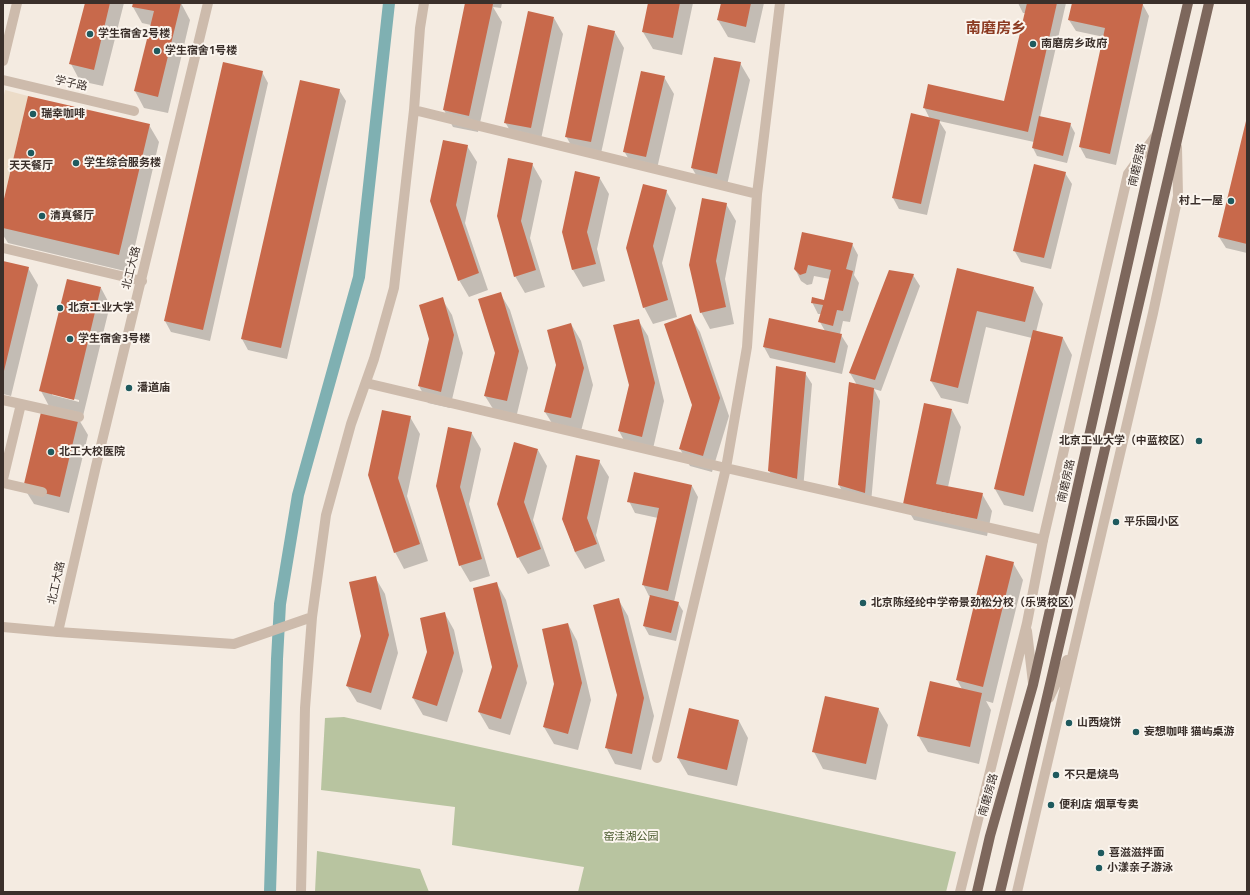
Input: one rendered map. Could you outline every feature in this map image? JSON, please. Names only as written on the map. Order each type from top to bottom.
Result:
[{"type":"main road","name":"南磨房路","points":[[977,892],[990,836],[1033,685],[1188,3]]},
{"type":"main road","points":[[1000,892],[1209,3]]},
{"type":"street","points":[[3,61],[17,3]]},
{"type":"street","name":"北工大路","points":[[58,632],[98,458],[208,3]]},
{"type":"street","points":[[301,892],[305,708],[312,617],[326,515],[351,424],[374,359],[394,288],[414,110],[420,28],[424,3]]},
{"type":"street","points":[[657,758],[726,468],[746,347],[757,194],[780,3]]},
{"type":"street","name":"学子路","points":[[3,80],[134,111]]},
{"type":"street","points":[[414,110],[757,194]]},
{"type":"street","points":[[960,892],[1026,623],[1043,540],[1128,174],[1157,134]]},
{"type":"street","points":[[1017,892],[1153,313],[1178,196],[1177,141]]},
{"type":"street","points":[[3,248],[142,281]]},
{"type":"street","points":[[366,383],[726,468],[1043,540]]},
{"type":"street","points":[[3,400],[79,417]]},
{"type":"street","points":[[3,479],[21,404]]},
{"type":"street","points":[[3,483],[42,492]]},
{"type":"street","points":[[3,627],[234,644],[312,617]]},
{"type":"street","points":[[1026,623],[1033,685]]},
{"type":"street","points":[[1044,710],[1076,638]]},
{"type":"green space","name":"窑洼湖公园","points":[[344,717],[956,852],[946,892],[578,892],[584,867],[452,845],[455,807],[321,790],[325,718]]},
{"type":"green space","points":[[317,851],[420,869],[429,892],[315,892]]},
{"type":"shaded area","points":[[5,90],[28,96],[3,203],[3,100]]},
{"type":"building","name":"学生宿舍2号楼","points":[[85,3],[110,3],[94,70],[69,64]]},
{"type":"building","name":"学生宿舍1号楼","points":[[133,3],[181,3],[158,97],[134,91],[154,11],[132,7]]},
{"type":"building","points":[[465,3],[493,4],[469,116],[443,110]]},
{"type":"building","points":[[648,3],[680,3],[673,38],[642,32]]},
{"type":"building","points":[[721,3],[751,3],[746,27],[717,20]]},
{"type":"building","name":"南磨房乡政府","points":[[1027,3],[1057,3],[1028,132],[923,108],[928,84],[1004,101]]},
{"type":"building","points":[[1072,3],[1143,4],[1110,154],[1079,147],[1105,28],[1068,20]]},
{"type":"building","points":[[528,11],[554,17],[531,128],[504,123]]},
{"type":"building","points":[[588,25],[615,31],[591,142],[565,137]]},
{"type":"building","points":[[714,57],[741,62],[717,174],[691,168]]},
{"type":"building","points":[[223,62],[263,71],[203,330],[164,321]]},
{"type":"building","points":[[641,71],[665,76],[646,157],[623,152]]},
{"type":"building","points":[[300,80],[340,89],[281,348],[241,339]]},
{"type":"building","name":"学生综合服务楼","points":[[28,96],[150,124],[119,255],[3,228],[3,203]]},
{"type":"building","points":[[911,113],[940,120],[921,204],[892,198]]},
{"type":"building","points":[[1039,116],[1071,123],[1063,156],[1032,148]]},
{"type":"building","points":[[1247,121],[1247,244],[1218,237]]},
{"type":"building","points":[[443,140],[468,145],[456,205],[479,273],[458,281],[430,201]]},
{"type":"building","points":[[508,158],[533,163],[521,221],[536,270],[514,277],[497,216]]},
{"type":"building","points":[[1034,164],[1066,172],[1044,258],[1013,251]]},
{"type":"building","points":[[575,171],[600,177],[587,232],[596,264],[572,270],[562,232]]},
{"type":"building","points":[[643,184],[667,190],[653,246],[668,300],[643,308],[626,248]]},
{"type":"building","points":[[702,198],[727,203],[716,261],[726,307],[700,313],[689,265]]},
{"type":"building","points":[[802,232],[853,243],[846,269],[853,271],[843,311],[837,310],[833,326],[818,322],[823,305],[811,303],[812,297],[824,300],[831,270],[808,265],[806,273],[800,275],[794,269]]},
{"type":"building","points":[[3,261],[29,267],[4,371],[3,371]]},
{"type":"building","points":[[957,268],[1034,287],[1025,322],[977,311],[958,388],[930,381]]},
{"type":"building","points":[[889,270],[914,274],[875,380],[849,373]]},
{"type":"building","name":"学生宿舍3号楼","points":[[67,279],[101,287],[74,400],[39,391]]},
{"type":"building","points":[[501,292],[519,351],[507,401],[484,396],[495,353],[478,299]]},
{"type":"building","points":[[443,297],[454,335],[441,392],[418,386],[429,339],[419,305]]},
{"type":"building","points":[[691,314],[720,398],[703,456],[679,449],[692,405],[664,324]]},
{"type":"building","points":[[769,318],[842,334],[835,363],[763,347]]},
{"type":"building","points":[[639,319],[655,383],[642,437],[618,431],[629,385],[613,325]]},
{"type":"building","points":[[571,323],[584,368],[571,418],[544,412],[556,365],[547,330]]},
{"type":"building","points":[[1033,330],[1063,337],[1024,496],[994,489]]},
{"type":"building","points":[[776,366],[806,372],[797,479],[768,471]]},
{"type":"building","points":[[849,382],[874,388],[865,493],[838,485]]},
{"type":"building","points":[[924,403],[952,409],[936,484],[983,493],[977,519],[903,504]]},
{"type":"building","name":"北工大校医院","points":[[42,408],[79,417],[60,497],[23,488]]},
{"type":"building","points":[[382,410],[411,416],[398,478],[420,544],[394,553],[368,475]]},
{"type":"building","points":[[448,427],[472,432],[460,487],[482,559],[459,566],[436,486]]},
{"type":"building","points":[[514,442],[538,449],[524,502],[541,549],[517,558],[497,504]]},
{"type":"building","points":[[576,455],[600,460],[587,518],[597,544],[575,552],[562,519]]},
{"type":"building","points":[[634,472],[692,485],[668,591],[642,585],[659,508],[627,502]]},
{"type":"building","points":[[986,555],[1014,562],[983,687],[956,680]]},
{"type":"building","points":[[376,576],[389,635],[371,693],[346,686],[361,636],[349,582]]},
{"type":"building","points":[[497,582],[518,666],[501,719],[478,712],[492,667],[473,588]]},
{"type":"building","points":[[650,595],[679,602],[671,633],[643,626]]},
{"type":"building","points":[[619,598],[644,698],[632,754],[605,748],[617,695],[593,605]]},
{"type":"building","points":[[445,612],[454,653],[437,706],[412,698],[427,652],[420,618]]},
{"type":"building","points":[[568,623],[582,683],[568,734],[543,727],[554,684],[542,629]]},
{"type":"building","points":[[930,681],[982,693],[970,747],[917,736]]},
{"type":"building","points":[[825,696],[879,708],[866,764],[812,752]]},
{"type":"building","points":[[689,708],[739,720],[727,770],[677,758]]},
{"type":"waterway","points":[[270,892],[280,604],[298,495],[359,277],[389,3]]},
{"type":"place","name":"学生宿舍2号楼","points":[[90,34]]},
{"type":"place","name":"南磨房乡政府","points":[[1033,44]]},
{"type":"place","name":"学生宿舍1号楼","points":[[157,51]]},
{"type":"place","name":"瑞幸咖啡","points":[[33,114]]},
{"type":"place","name":"天天餐厅","points":[[31,153]]},
{"type":"place","name":"学生综合服务楼","points":[[76,163]]},
{"type":"place","name":"村上一屋","points":[[1231,201]]},
{"type":"place","name":"清真餐厅","points":[[42,216]]},
{"type":"place","name":"北京工业大学","points":[[60,308]]},
{"type":"place","name":"学生宿舍3号楼","points":[[70,339]]},
{"type":"place","name":"潘道庙","points":[[129,388]]},
{"type":"place","name":"北京工业大学（中蓝校区）","points":[[1199,441]]},
{"type":"place","name":"北工大校医院","points":[[51,452]]},
{"type":"place","name":"平乐园小区","points":[[1116,522]]},
{"type":"place","name":"北京陈经纶中学帝景劲松分校（乐贤校区）","points":[[863,603]]},
{"type":"place","name":"山西烧饼","points":[[1069,723]]},
{"type":"place","name":"妄想咖啡 猫屿桌游","points":[[1136,732]]},
{"type":"place","name":"不只是烧鸟","points":[[1056,775]]},
{"type":"place","name":"便利店 烟草专卖","points":[[1051,805]]},
{"type":"place","name":"喜滋滋拌面","points":[[1101,853]]},
{"type":"place","name":"小漾亲子游泳","points":[[1099,868]]},
{"type":"district","name":"南磨房乡","points":[[996,29]]}]
